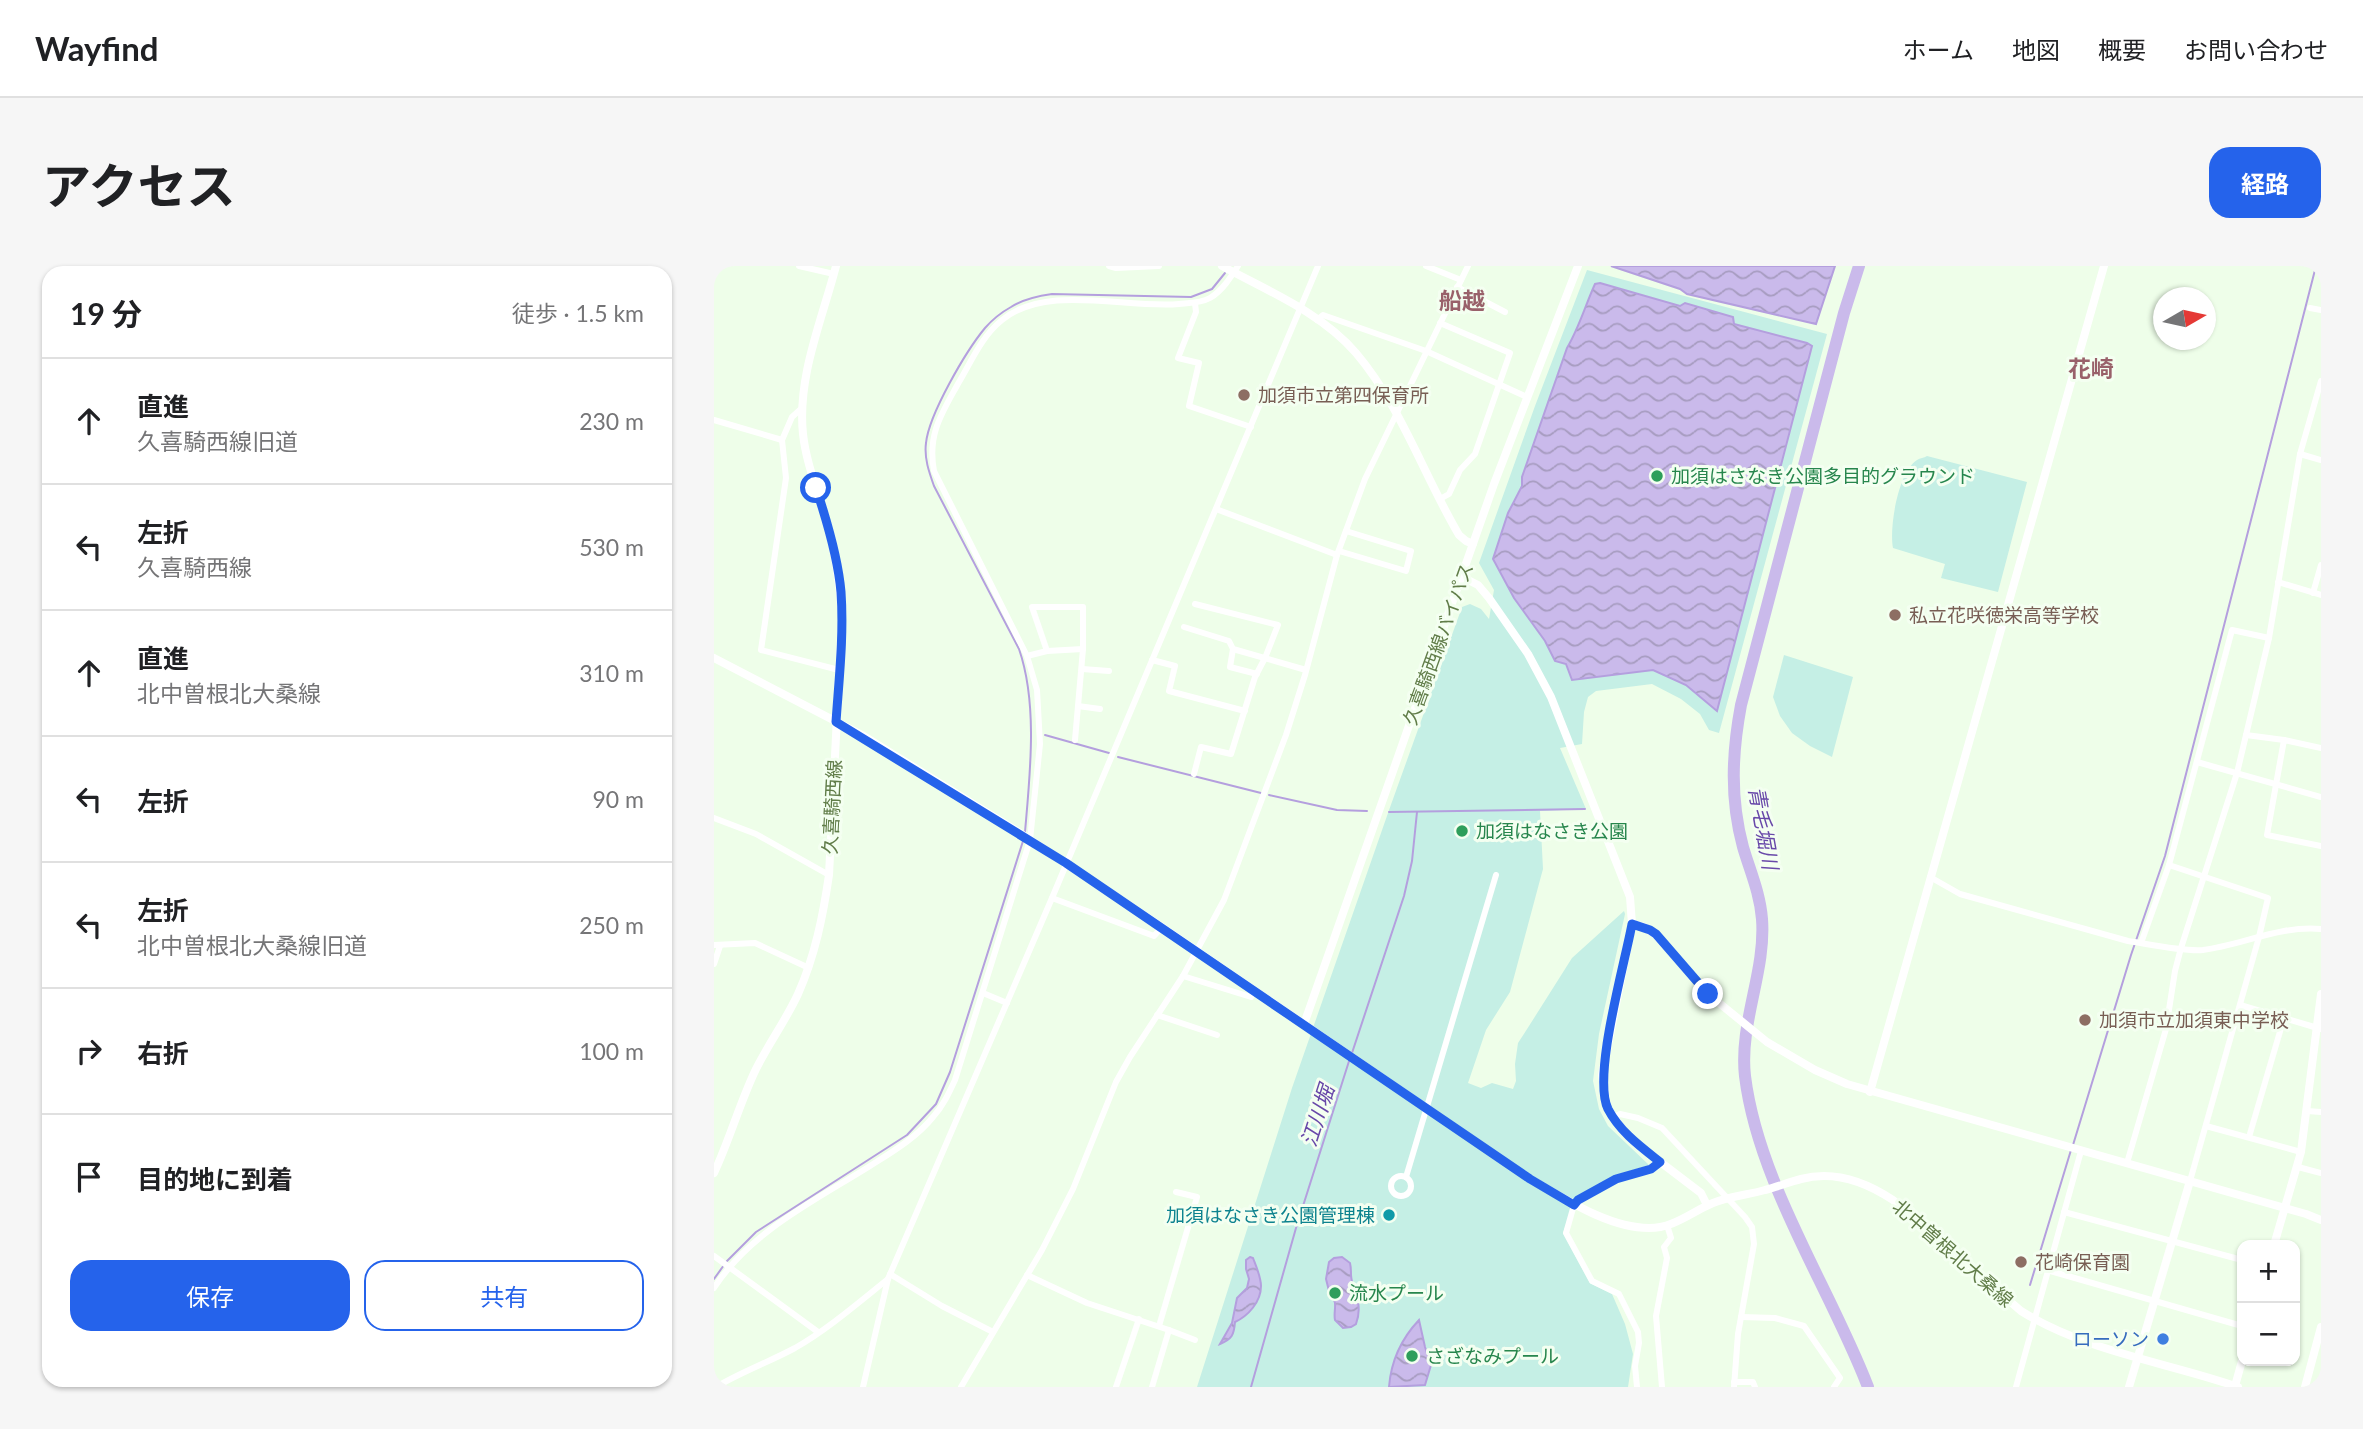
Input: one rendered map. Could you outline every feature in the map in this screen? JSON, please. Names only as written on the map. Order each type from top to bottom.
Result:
[{"type":"street","points":[[799,266],[835,270]]},
{"type":"street","points":[[1110,266],[1159,266]]},
{"type":"street","points":[[1222,266],[1236,269],[1299,307],[1331,330],[1356,353],[1375,379],[1460,535],[1474,544]]},
{"type":"street","points":[[863,1387],[889,1277],[1318,266]]},
{"type":"street","points":[[1426,266],[1505,312]]},
{"type":"street","points":[[961,1387],[1027,1275],[1073,1189],[1120,1076],[1183,976],[1233,879],[1286,735],[1338,553],[1365,479],[1468,266]]},
{"type":"street","name":"久喜騎西線バイパス","points":[[1304,1024],[1527,397],[1578,266]]},
{"type":"street","points":[[1870,1092],[2104,266]]},
{"type":"street","points":[[714,1288],[729,1266],[747,1248],[776,1226],[907,1142],[940,1108],[955,1080],[1030,839],[1040,744],[1037,690],[1027,656],[937,480],[932,455],[936,426],[982,342],[990,331],[1013,312],[1041,302],[1171,305],[1195,303],[1211,298],[1236,269]]},
{"type":"street","name":"久喜騎西線","points":[[714,1172],[729,1142],[756,1070],[797,995],[808,968],[820,929],[829,876],[842,617],[840,583],[826,518],[809,464],[803,434],[802,408],[805,383],[835,270]]},
{"type":"street","points":[[1195,303],[1196,312],[1178,358],[1199,363],[1189,406],[1251,427]]},
{"type":"street","points":[[2310,308],[2321,310]]},
{"type":"street","points":[[1317,320],[1323,314],[1426,351],[1527,397]]},
{"type":"street","points":[[1440,323],[1510,353],[1475,454],[1460,470],[1449,494],[1440,499]]},
{"type":"street","points":[[2127,1163],[2166,1029],[2181,948],[2237,773],[2269,638],[2300,454],[2321,381]]},
{"type":"street","points":[[802,408],[792,417],[782,440],[786,478],[761,650],[839,670]]},
{"type":"street","points":[[714,420],[782,440]]},
{"type":"street","points":[[2300,454],[2321,460]]},
{"type":"street","points":[[1216,509],[1338,553],[1406,571],[1411,551],[1346,531]]},
{"type":"street","points":[[2278,582],[2317,594],[2321,565]]},
{"type":"street","points":[[1462,577],[1478,585],[1489,598],[1528,654],[1551,697],[1630,895],[1633,906],[1632,924],[1602,1074],[1607,1107],[1624,1132],[1701,1193],[1707,1205]]},
{"type":"street","points":[[1194,774],[1201,747],[1231,754],[1257,674],[1278,625],[1195,604]]},
{"type":"street","points":[[1047,651],[1032,607],[1083,607],[1082,668],[1075,740]]},
{"type":"street","points":[[1184,627],[1229,641],[1233,649],[1230,667],[1257,674]]},
{"type":"street","points":[[2141,943],[2169,865],[2232,630],[2269,638]]},
{"type":"street","points":[[1027,656],[1047,651],[1083,649]]},
{"type":"street","points":[[1233,649],[1306,670]]},
{"type":"street","points":[[714,658],[836,722],[1030,839],[1304,1024]]},
{"type":"street","points":[[1152,660],[1175,666],[1169,691],[1245,710]]},
{"type":"street","points":[[1082,668],[1110,671]]},
{"type":"street","points":[[1078,706],[1100,709]]},
{"type":"street","points":[[2246,735],[2321,748]]},
{"type":"street","points":[[2284,740],[2267,835],[2321,846]]},
{"type":"street","points":[[2197,762],[2321,797]]},
{"type":"street","points":[[714,818],[756,834],[829,876]]},
{"type":"street","points":[[2129,1387],[2206,1126],[2268,898],[2169,865]]},
{"type":"street","points":[[1406,1177],[1496,875]]},
{"type":"street","points":[[1930,877],[1960,894],[2141,943],[2201,950],[2309,928],[2321,929]]},
{"type":"street","points":[[1052,898],[1154,936],[1162,927]]},
{"type":"street","points":[[1632,924],[1656,934],[1692,978],[1737,1020],[1767,1042],[1815,1070],[1870,1092],[2321,1218]]},
{"type":"street","points":[[714,964],[717,945],[755,943],[808,968]]},
{"type":"street","points":[[1183,976],[1251,997]]},
{"type":"street","points":[[983,993],[1007,1003]]},
{"type":"street","points":[[2276,1240],[2301,1152],[2319,1028],[2321,995]]},
{"type":"street","points":[[2240,1005],[2319,1028]]},
{"type":"street","points":[[1157,1015],[1217,1035]]},
{"type":"street","points":[[2249,1137],[2284,1018]]},
{"type":"street","name":"北中曽根北大桑線","points":[[1304,1024],[1530,1179],[1574,1205],[1605,1218],[1649,1228],[1667,1225],[1726,1198],[1811,1177],[1829,1176],[1873,1186],[1910,1214],[2033,1319],[2076,1339],[2236,1387]]},
{"type":"street","points":[[2307,1111],[2321,1112]]},
{"type":"street","points":[[1614,1117],[1620,1114],[1638,1118],[1662,1128],[1749,1223],[1755,1239],[1741,1317],[1734,1385],[1753,1382],[1755,1387]]},
{"type":"street","points":[[2206,1126],[2301,1152]]},
{"type":"street","points":[[2016,1387],[2081,1151]]},
{"type":"street","points":[[1637,1387],[1635,1366],[1638,1332],[1619,1294],[1592,1281],[1566,1233],[1578,1200],[1616,1179],[1651,1169],[1660,1162]]},
{"type":"street","points":[[2298,1167],[2321,1173]]},
{"type":"street","points":[[1159,1326],[1197,1197],[1176,1192]]},
{"type":"street","points":[[2064,1212],[2237,1259]]},
{"type":"street","points":[[1662,1387],[1656,1316],[1667,1258],[1664,1247],[1671,1238],[1667,1225]]},
{"type":"street","points":[[714,1256],[818,1332]]},
{"type":"street","points":[[2047,1270],[2237,1325]]},
{"type":"street","points":[[1027,1275],[1087,1303],[1195,1340]]},
{"type":"street","points":[[889,1277],[993,1332]]},
{"type":"street","points":[[716,1387],[738,1373],[795,1348],[889,1277]]},
{"type":"street","points":[[1741,1317],[1775,1318],[1804,1326],[1840,1378],[1834,1387]]},
{"type":"street","points":[[1116,1387],[1139,1319]]},
{"type":"street","points":[[2305,1387],[2321,1327]]},
{"type":"street","points":[[1152,1387],[1169,1331]]},
{"type":"street","points":[[2236,1387],[2241,1366]]},
{"type":"shaded area","name":"加須はなさき公園","points":[[1587,270],[1827,334],[1719,733],[1709,730],[1700,714],[1681,699],[1652,684],[1596,691],[1588,697],[1582,744],[1560,748],[1586,809],[1540,811],[1543,869],[1510,992],[1486,1030],[1468,1083],[1481,1088],[1492,1083],[1513,1089],[1516,1081],[1518,1043],[1572,958],[1624,911],[1599,1034],[1593,1081],[1599,1109],[1608,1126],[1649,1165],[1620,1174],[1576,1196],[1563,1233],[1590,1283],[1612,1294],[1625,1324],[1633,1354],[1628,1387],[1197,1387],[1292,1088],[1462,607],[1470,604],[1481,609],[1489,619],[1494,590],[1479,563]]},
{"type":"shaded area","points":[[1927,456],[2027,482],[1998,592],[1941,578],[1945,564],[1893,548],[1894,515],[1900,488],[1910,466]]},
{"type":"shaded area","points":[[1784,655],[1853,677],[1832,757],[1792,733],[1780,716],[1773,697]]},
{"type":"water","points":[[1611,266],[1835,266],[1816,324],[1687,294],[1680,289]]},
{"type":"water","name":"加須はさなき公園多目的グラウンド","points":[[1600,283],[1680,306],[1685,303],[1733,317],[1734,324],[1812,346],[1717,711],[1686,685],[1653,670],[1572,680],[1566,664],[1555,661],[1545,641],[1514,598],[1493,559],[1508,513],[1522,486],[1522,477],[1567,348],[1595,284]]},
{"type":"water","name":"流水プール","points":[[1342,1257],[1350,1263],[1359,1309],[1356,1324],[1343,1328],[1335,1320],[1335,1303],[1326,1279],[1329,1262]]},
{"type":"water","points":[[1253,1258],[1260,1279],[1259,1298],[1245,1316],[1235,1322],[1230,1338],[1220,1344],[1232,1323],[1237,1298],[1247,1288],[1249,1279],[1246,1260]]},
{"type":"water","name":"さざなみプール","points":[[1419,1320],[1431,1365],[1425,1385],[1389,1387],[1398,1351]]},
{"type":"waterway","name":"青毛堀川","points":[[1859,266],[1844,313],[1741,705],[1736,741],[1734,794],[1743,847],[1757,891],[1762,919],[1760,958],[1744,1056],[1752,1116],[1780,1195],[1868,1387]]},
{"type":"waterway","points":[[2073,1145],[2131,955],[2165,856],[2316,266]]},
{"type":"waterway","points":[[1025,832],[1031,739],[1025,670],[1019,649],[934,486],[927,465],[926,449],[934,416],[949,383],[977,338],[994,319],[1016,304],[1052,294],[1191,297],[1212,289],[1225,273]]},
{"type":"waterway","points":[[1045,735],[1109,753]]},
{"type":"waterway","points":[[1118,757],[1261,793]]},
{"type":"waterway","points":[[1269,795],[1337,810],[1367,811]]},
{"type":"waterway","points":[[1389,812],[1585,809]]},
{"type":"waterway","name":"江川堀","points":[[1352,1053],[1404,896],[1412,861],[1417,812]]},
{"type":"waterway","points":[[727,1261],[756,1232],[907,1135],[936,1104],[950,1072],[1023,841]]},
{"type":"waterway","name":"江川堀","points":[[1251,1387],[1296,1228],[1350,1058]]},
{"type":"waterway","points":[[2030,1285],[2071,1150]]},
{"type":"waterway","points":[[714,1279],[724,1265]]},
{"type":"place","name":"加須市立第四保育所","points":[[1244,395]]},
{"type":"place","name":"加須はさなき公園多目的グラウンド","points":[[1657,476]]},
{"type":"place","name":"私立花咲徳栄高等学校","points":[[1895,615]]},
{"type":"place","name":"加須はなさき公園","points":[[1462,831]]},
{"type":"place","name":"加須市立加須東中学校","points":[[2085,1020]]},
{"type":"place","name":"加須はなさき公園管理棟","points":[[1389,1215]]},
{"type":"place","name":"花崎保育園","points":[[2021,1262]]},
{"type":"place","name":"流水プール","points":[[1335,1293]]},
{"type":"place","name":"ローソン","points":[[2163,1339]]},
{"type":"place","name":"さざなみプール","points":[[1412,1356]]},
{"type":"district","name":"船越","points":[[1462,301]]},
{"type":"district","name":"花崎","points":[[2091,369]]},
{"type":"route","points":[[816,488],[835,554],[841,591],[836,722],[862,735],[1066,863],[1530,1179],[1574,1205],[1589,1193],[1616,1179],[1651,1169],[1660,1162],[1624,1132],[1607,1107],[1602,1074],[1632,924],[1656,934],[1708,994]]}]
